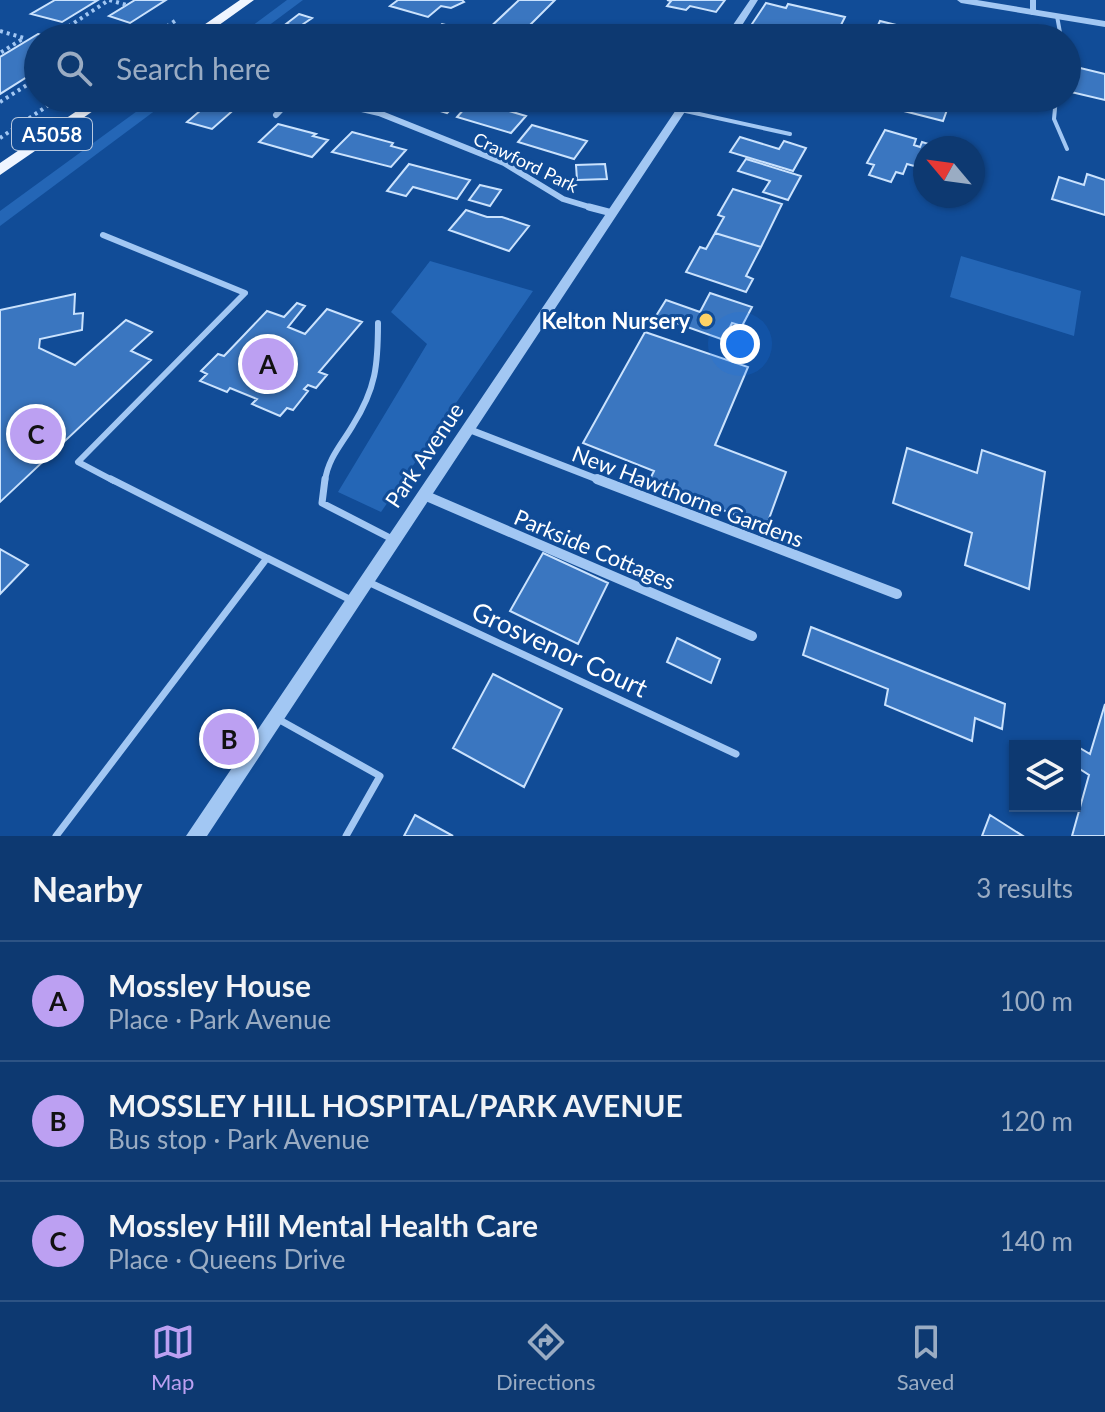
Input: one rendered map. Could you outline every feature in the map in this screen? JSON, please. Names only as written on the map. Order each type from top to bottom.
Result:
[{"type":"main road","points":[[213,24],[248,0]]},
{"type":"main road","name":"A5058","points":[[0,170],[85,112]]},
{"type":"street","points":[[738,24],[754,0]]},
{"type":"street","points":[[961,0],[1105,24]]},
{"type":"street","points":[[1033,0],[1033,12]]},
{"type":"street","name":"Crawford Park","points":[[276,115],[279,112]]},
{"type":"street","name":"Crawford Park","points":[[375,112],[504,163],[563,199],[612,213]]},
{"type":"street","name":"Park Avenue","points":[[196,836],[680,112]]},
{"type":"street","name":"New Hawthorne Gardens","points":[[468,429],[897,594]]},
{"type":"street","name":"Parkside Cottages","points":[[424,495],[752,636]]},
{"type":"lane","points":[[1057,16],[1058,24]]},
{"type":"lane","points":[[713,112],[790,134]]},
{"type":"lane","points":[[1055,112],[1054,119],[1067,149]]},
{"type":"lane","points":[[103,235],[245,293],[78,462],[353,601]]},
{"type":"lane","points":[[378,323],[378,370],[355,423],[327,465],[322,503],[394,540]]},
{"type":"lane","points":[[56,836],[267,558]]},
{"type":"lane","name":"Grosvenor Court","points":[[366,581],[736,754]]},
{"type":"lane","points":[[275,718],[380,776],[346,836]]},
{"type":"path","points":[[72,24],[109,0],[127,5]]},
{"type":"path","points":[[0,31],[24,38],[0,53]]},
{"type":"path","points":[[0,102],[24,87]]},
{"type":"path","points":[[0,138],[38,112]]},
{"type":"shaded area","points":[[287,0],[303,0],[271,24],[255,24]]},
{"type":"shaded area","points":[[136,112],[153,112],[0,226],[0,211]]},
{"type":"shaded area","points":[[961,256],[1081,291],[1074,336],[950,297]]},
{"type":"shaded area","points":[[430,261],[533,291],[381,512],[338,492],[427,344],[391,312]]},
{"type":"building","points":[[55,0],[98,0],[62,22],[31,14]]},
{"type":"building","points":[[135,0],[166,0],[130,23],[109,16]]},
{"type":"building","points":[[398,0],[464,2],[451,8],[441,6],[428,17],[390,6]]},
{"type":"building","points":[[519,0],[555,0],[531,24],[494,24]]},
{"type":"building","points":[[667,0],[725,0],[716,12],[690,6],[686,10],[667,6],[671,1]]},
{"type":"building","points":[[766,3],[786,8],[788,4],[845,17],[842,24],[752,24]]},
{"type":"building","points":[[299,14],[312,18],[303,24],[286,24]]},
{"type":"building","points":[[24,42],[24,79],[0,94],[0,57]]},
{"type":"building","points":[[1081,68],[1105,74],[1105,100],[1081,94]]},
{"type":"building","points":[[199,112],[231,112],[212,129],[187,122]]},
{"type":"building","points":[[461,112],[512,112],[526,116],[511,133],[457,117]]},
{"type":"building","points":[[908,112],[946,112],[943,121]]},
{"type":"building","points":[[278,124],[328,140],[312,157],[259,142]]},
{"type":"building","points":[[532,125],[587,141],[574,159],[518,142]]},
{"type":"building","points":[[885,130],[913,138],[913,166],[907,164],[903,174],[896,172],[891,182],[869,175],[874,165],[867,163]]},
{"type":"building","points":[[352,132],[393,143],[391,146],[406,150],[391,167],[332,152]]},
{"type":"building","points":[[740,137],[779,149],[784,141],[806,148],[793,171],[730,152]]},
{"type":"building","points":[[746,159],[801,176],[788,200],[763,192],[770,181],[738,171]]},
{"type":"building","points":[[409,164],[470,180],[457,199],[413,187],[406,196],[387,191]]},
{"type":"building","points":[[605,164],[607,179],[577,180],[576,165]]},
{"type":"building","points":[[1087,174],[1105,180],[1105,215],[1052,199],[1059,177],[1084,185]]},
{"type":"building","points":[[480,185],[501,190],[490,206],[469,200]]},
{"type":"building","points":[[733,189],[782,204],[761,247],[715,233],[724,217],[718,215]]},
{"type":"building","points":[[466,210],[529,226],[509,251],[449,230]]},
{"type":"building","points":[[715,233],[761,247],[746,276],[753,279],[746,292],[686,272],[700,247],[706,249]]},
{"type":"building","name":"Kelton Nursery","points":[[710,293],[752,307],[742,326],[732,323],[724,340],[656,316],[666,300],[700,312]]},
{"type":"building","points":[[75,294],[74,314],[83,313],[82,330],[40,339],[39,348],[75,365],[126,320],[152,332],[131,351],[151,360],[0,502],[0,310]]},
{"type":"building","points":[[75,294],[74,314],[83,313],[82,330],[40,339],[39,348],[75,365],[126,320],[152,332],[131,351],[151,360],[0,502],[0,310]]},
{"type":"building","points":[[297,303],[305,306],[288,327],[305,334],[327,309],[362,322],[319,372],[327,375],[316,388],[308,385],[304,389],[308,391],[293,410],[287,408],[280,416],[252,404],[257,399],[200,381],[207,374],[201,371],[218,354],[224,356],[267,311],[284,317]]},
{"type":"building","points":[[645,332],[748,367],[715,445],[786,472],[766,527],[649,481],[654,471],[583,443]]},
{"type":"building","points":[[907,448],[977,473],[982,450],[1045,472],[1029,589],[965,565],[972,533],[893,503]]},
{"type":"building","points":[[0,549],[28,565],[0,594]]},
{"type":"building","points":[[0,549],[28,565],[0,594]]},
{"type":"building","points":[[543,553],[608,583],[578,644],[510,611]]},
{"type":"building","points":[[811,627],[1005,704],[1002,729],[975,718],[972,741],[885,705],[888,689],[803,655]]},
{"type":"building","points":[[677,638],[720,659],[711,683],[667,662]]},
{"type":"building","points":[[493,674],[562,709],[524,787],[453,748]]},
{"type":"building","points":[[1105,704],[1105,836],[1072,836],[1089,775],[1081,770],[1081,749],[1090,754]]},
{"type":"building","points":[[415,815],[453,836],[404,836]]},
{"type":"building","points":[[990,815],[1023,836],[982,836]]},
{"type":"place","name":"Kelton Nursery","points":[[706,320]]},
{"type":"place","name":"Mossley House","points":[[268,364]]},
{"type":"place","name":"Mossley Hill Mental Health Care","points":[[36,434]]},
{"type":"place","name":"MOSSLEY HILL HOSPITAL/PARK AVENUE","points":[[229,739]]}]
